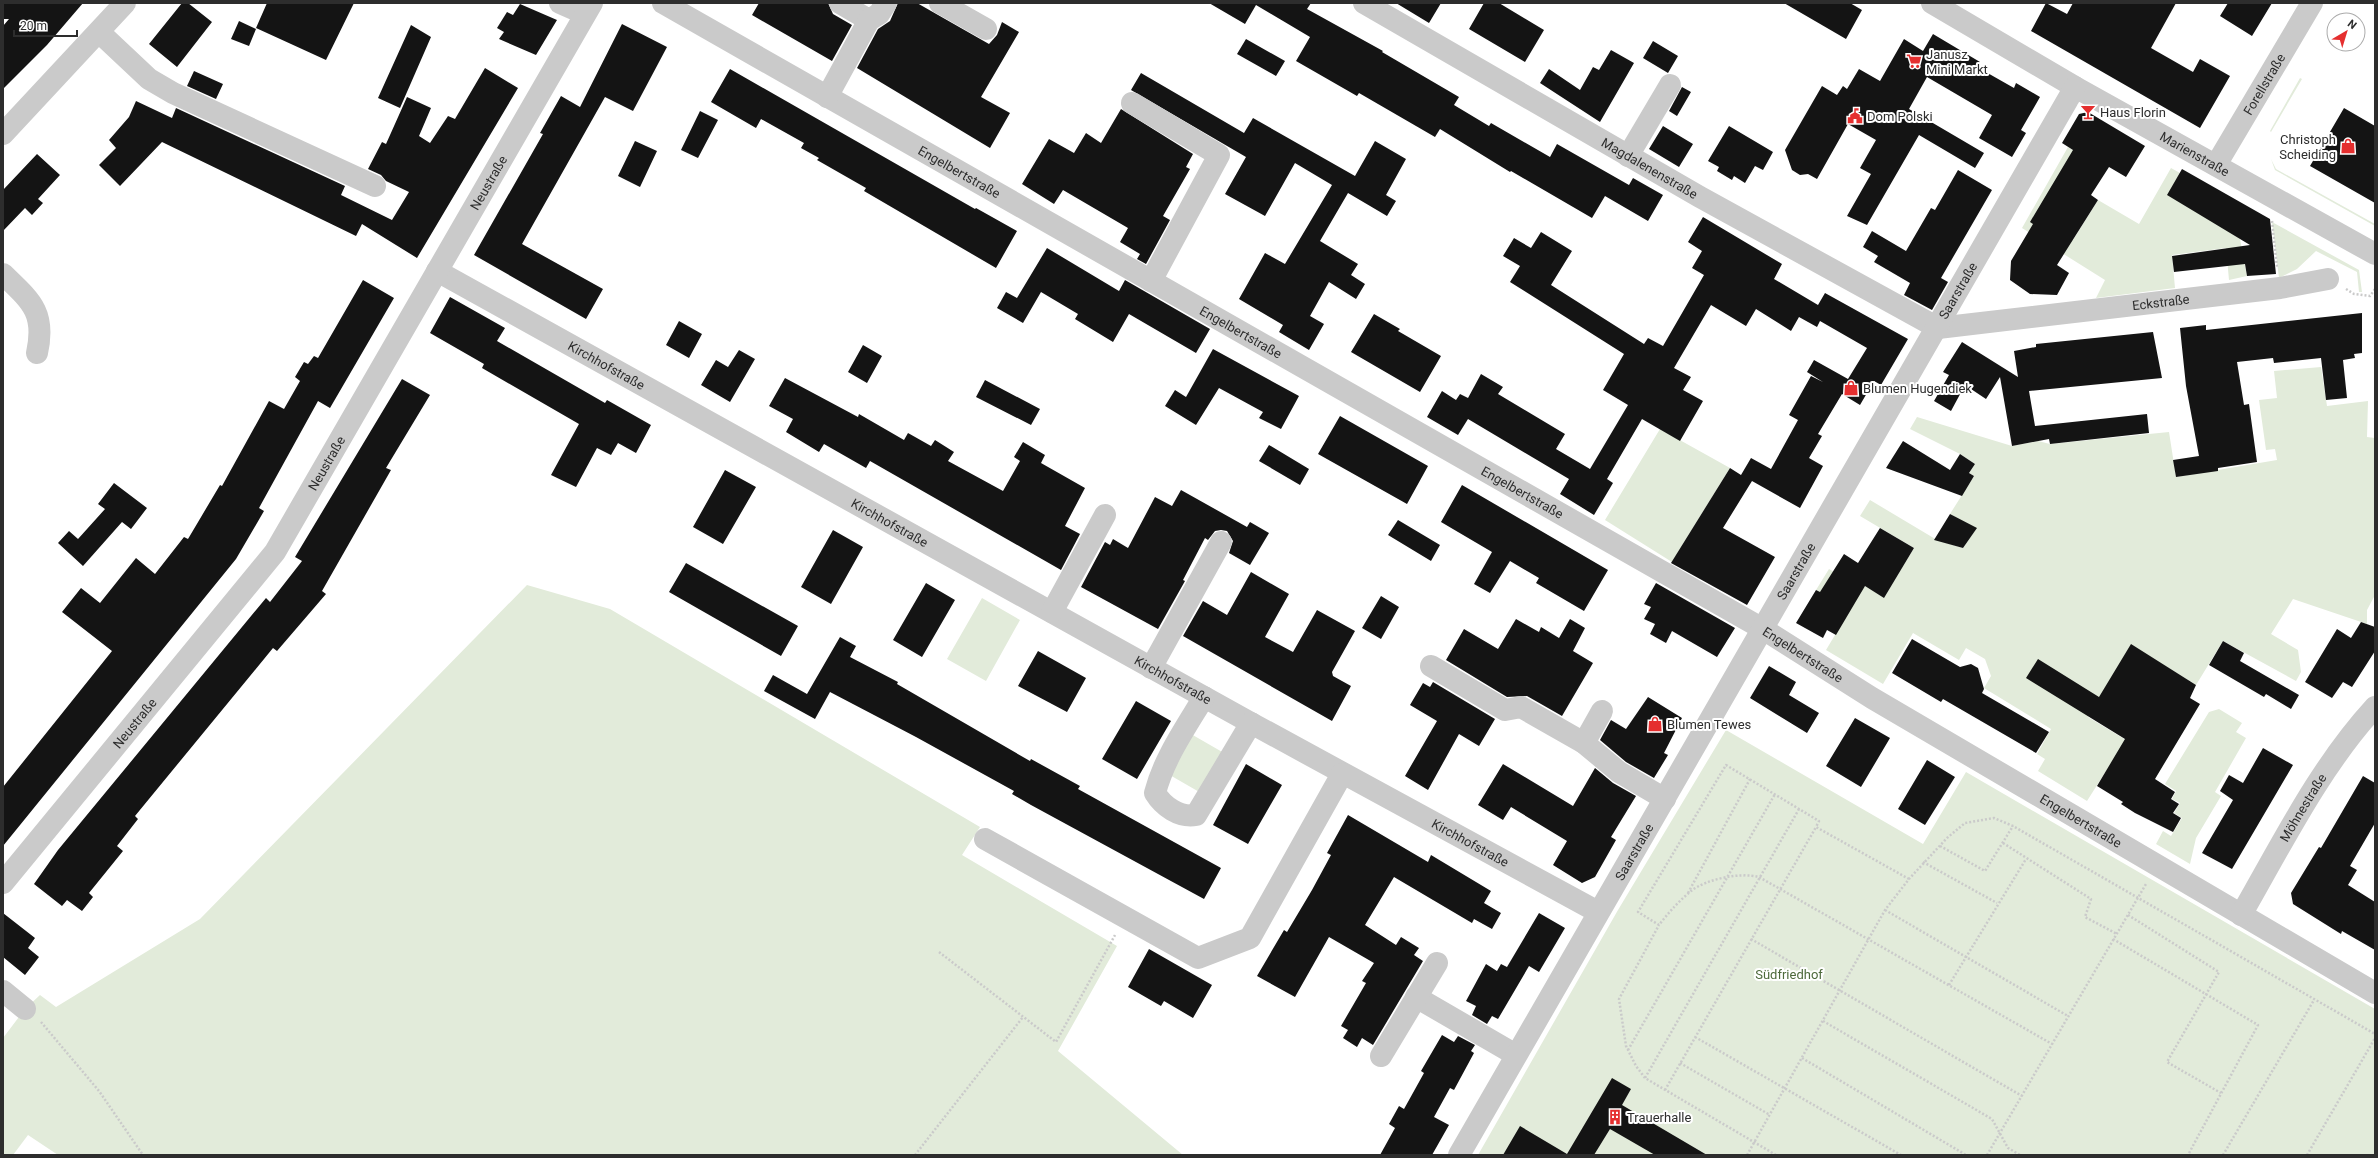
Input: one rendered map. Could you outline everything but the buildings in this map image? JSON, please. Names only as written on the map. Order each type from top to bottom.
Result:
[{"type":"street","points":[[3,134],[125,3]]},
{"type":"street","points":[[560,3],[589,9]]},
{"type":"street","name":"Engelbertstraße","points":[[663,3],[1763,630],[1872,698],[2375,993]]},
{"type":"street","points":[[840,3],[869,20]]},
{"type":"street","points":[[827,97],[869,20],[879,14],[886,3]]},
{"type":"street","points":[[940,3],[986,29]]},
{"type":"street","name":"Magdalenenstraße","points":[[1364,3],[1707,201],[1938,328]]},
{"type":"street","name":"Marienstraße","points":[[1932,3],[2075,87],[2375,254]]},
{"type":"street","name":"Forellstraße","points":[[2216,165],[2312,3]]},
{"type":"street","name":"Neustraße","points":[[3,884],[275,552],[589,9]]},
{"type":"street","points":[[99,32],[149,79],[173,93],[374,186]]},
{"type":"street","points":[[1628,156],[1670,85]]},
{"type":"street","name":"Saarstraße","points":[[1459,1155],[1598,912],[1938,328],[2075,87]]},
{"type":"street","points":[[1132,103],[1219,155],[1151,281]]},
{"type":"street","name":"Kirchhofstraße","points":[[437,271],[1342,774],[1598,912]]},
{"type":"street","points":[[3,274],[30,300],[39,316],[41,336],[37,353]]},
{"type":"street","name":"Eckstraße","points":[[1938,328],[2280,288],[2328,280]]},
{"type":"street","points":[[1052,612],[1104,515]]},
{"type":"street","points":[[1151,668],[1221,542]]},
{"type":"street","points":[[1431,666],[1505,710],[1521,707],[1584,743],[1619,772],[1665,799]]},
{"type":"street","points":[[1204,697],[1175,746],[1158,780],[1154,793],[1160,802],[1174,811],[1187,816],[1196,815],[1250,723]]},
{"type":"street","name":"Möhnestraße","points":[[2241,915],[2324,773],[2375,707]]},
{"type":"street","points":[[1584,743],[1602,712]]},
{"type":"street","points":[[985,839],[1198,958],[1250,938],[1342,774]]},
{"type":"street","points":[[1381,1056],[1437,963]]},
{"type":"street","points":[[3,991],[25,1009]]},
{"type":"street","points":[[1416,997],[1516,1055]]},
{"type":"path","points":[[2269,195],[2280,288]]},
{"type":"path","points":[[2328,280],[2354,294],[2370,296],[2375,289]]},
{"type":"path","points":[[1659,924],[1638,912],[1726,765],[1819,821],[1779,888],[1665,1090]]},
{"type":"path","points":[[1686,895],[1750,779]]},
{"type":"path","points":[[1628,1050],[1774,794]]},
{"type":"path","points":[[1645,1078],[1799,809]]},
{"type":"path","points":[[1747,1155],[1885,910],[1923,862],[1965,823],[1994,818],[2013,826],[2137,899],[2375,1034]]},
{"type":"path","points":[[1940,846],[1986,871],[2013,826]]},
{"type":"path","points":[[1816,827],[1909,878]]},
{"type":"path","points":[[2003,843],[2091,899],[2085,917],[2117,934]]},
{"type":"path","points":[[1949,985],[1997,903],[2026,858]]},
{"type":"path","points":[[1923,862],[1997,903]]},
{"type":"path","points":[[1987,1155],[2157,866]]},
{"type":"path","points":[[1776,1155],[1645,1078],[1628,1050],[1621,1024],[1619,999],[1659,924],[1672,908],[1692,889],[1736,875],[1760,877],[2052,1044]]},
{"type":"path","points":[[1885,910],[2068,1016]]},
{"type":"path","points":[[2128,915],[2219,972],[2167,1062],[2221,1093]]},
{"type":"path","points":[[939,952],[1056,1042],[1125,917]]},
{"type":"path","points":[[1751,939],[2022,1096]]},
{"type":"path","points":[[2114,939],[2258,1025],[2188,1155]]},
{"type":"path","points":[[2223,1155],[2314,1000]]},
{"type":"path","points":[[25,1009],[44,1025],[99,1091],[143,1155]]},
{"type":"path","points":[[915,1155],[1023,1017]]},
{"type":"path","points":[[1823,1021],[1992,1119],[2008,1148],[2020,1155]]},
{"type":"path","points":[[1695,1037],[1901,1155]]},
{"type":"path","points":[[2308,1155],[2375,1038]]},
{"type":"path","points":[[1802,1058],[1966,1155]]},
{"type":"path","points":[[1680,1063],[1770,1115]]},
{"type":"green space","points":[[2300,78],[2302,79],[2271,132],[2270,131]]},
{"type":"green space","points":[[2068,147],[2073,150],[2073,240],[2098,200],[2139,224],[2171,168],[2180,173],[2240,239],[2247,276],[2229,280],[2226,248],[2172,255],[2175,288],[2096,298],[2105,280],[2022,228]]},
{"type":"green space","points":[[2271,159],[2276,169],[2375,224],[2375,226],[2275,170]]},
{"type":"green space","points":[[2272,222],[2359,270],[2362,292],[2359,292],[2357,272],[2316,251],[2297,269],[2279,278]]},
{"type":"green space","points":[[2321,367],[2327,406],[2368,401],[2367,437],[2375,438],[2375,595],[2367,610],[2367,624],[2293,599],[2271,634],[2298,650],[2301,672],[2296,681],[2223,641],[2196,685],[2131,645],[2088,717],[2164,763],[2144,799],[2113,760],[2087,801],[2038,771],[2045,759],[2037,754],[2051,729],[1984,688],[1991,676],[1985,659],[1966,648],[1959,660],[1913,633],[1883,684],[1826,650],[1850,610],[1816,590],[1829,569],[1855,584],[1857,581],[1884,597],[1914,548],[1860,516],[1870,500],[1937,540],[1963,548],[1976,529],[1950,514],[1974,476],[1969,473],[1975,464],[1960,454],[1910,429],[1917,417],[2012,446],[2038,441],[2050,444],[2169,432],[2176,477],[2277,460],[2275,449],[2266,450],[2259,400],[2277,398],[2274,371]]},
{"type":"green space","points":[[1660,429],[1730,468],[1672,562],[1605,520]]},
{"type":"green space","points":[[527,585],[610,609],[980,827],[962,855],[1117,946],[1058,1051],[1183,1155],[58,1155],[28,1135],[13,1155],[3,1155],[3,1038],[25,1009],[40,995],[56,1007],[200,919]]},
{"type":"green space","points":[[982,598],[1020,620],[986,681],[947,659]]},
{"type":"green space","points":[[2219,709],[2242,723],[2236,732],[2246,738],[2215,792],[2221,796],[2196,838],[2190,864],[2156,844],[2163,831],[2171,836],[2182,818],[2174,813],[2180,803],[2172,799],[2176,791],[2165,784],[2209,712]]},
{"type":"green space","name":"Südfriedhof","points":[[1726,730],[1923,844],[1966,772],[2375,1009],[2375,1155],[1478,1155],[1618,910]]},
{"type":"green space","points":[[1191,734],[1224,753],[1201,793],[1168,774]]},
{"type":"place","name":"Janusz Mini Markt","points":[[1914,61]]},
{"type":"place","name":"Haus Florin","points":[[2088,112]]},
{"type":"place","name":"Dom Polski","points":[[1855,116]]},
{"type":"place","name":"Christoph Scheiding","points":[[2348,146]]},
{"type":"place","name":"Blumen Hugendiek","points":[[1851,388]]},
{"type":"place","name":"Blumen Tewes","points":[[1655,724]]},
{"type":"place","name":"Trauerhalle","points":[[1615,1117]]}]
